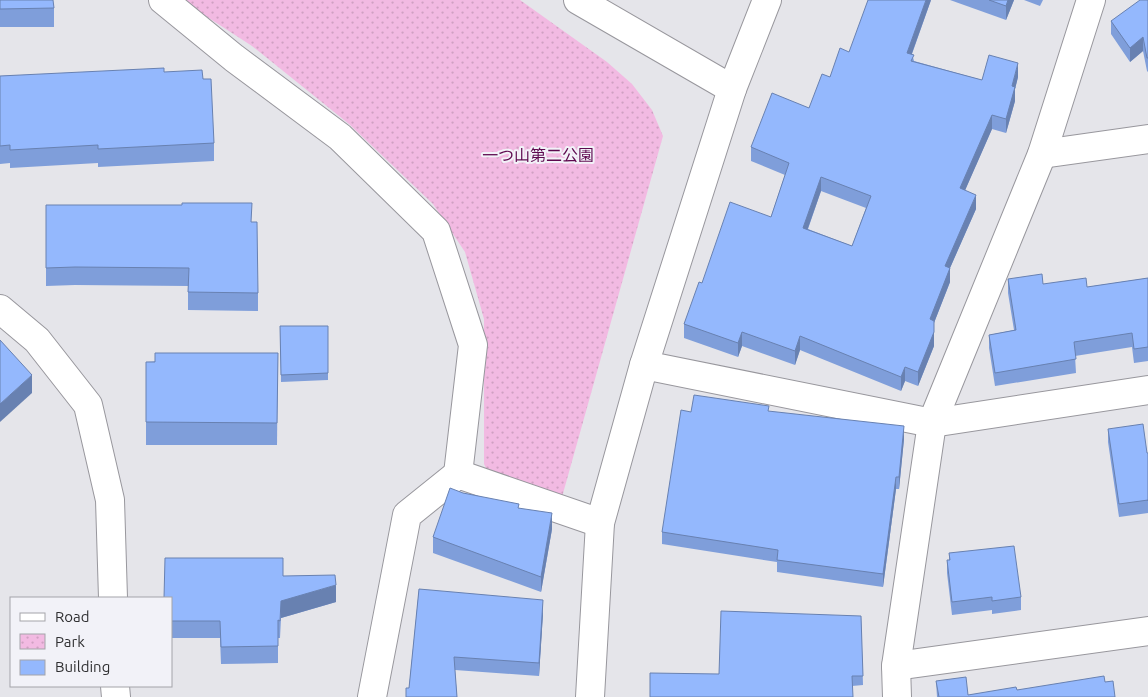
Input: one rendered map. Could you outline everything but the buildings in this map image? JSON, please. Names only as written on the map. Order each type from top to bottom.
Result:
[{"type":"street","points":[[163,0],[234,58],[340,137],[436,231],[473,346],[458,474],[407,515],[372,697]]},
{"type":"street","points":[[578,0],[732,89]]},
{"type":"street","points":[[590,697],[600,523],[644,365],[732,89],[767,0]]},
{"type":"street","points":[[897,697],[896,666],[932,423],[1042,154],[1091,0]]},
{"type":"street","points":[[1042,154],[1148,139]]},
{"type":"street","points":[[0,309],[37,340],[88,405],[110,500],[113,597]]},
{"type":"street","points":[[644,365],[932,423],[1148,390]]},
{"type":"street","points":[[458,474],[600,523]]},
{"type":"street","points":[[896,666],[1148,631]]},
{"type":"green space","name":"一つ山第二公園","points":[[181,0],[520,0],[607,62],[632,84],[652,110],[663,136],[562,497],[491,478],[484,464],[484,319],[465,252],[433,204],[349,124],[252,46]]}]
